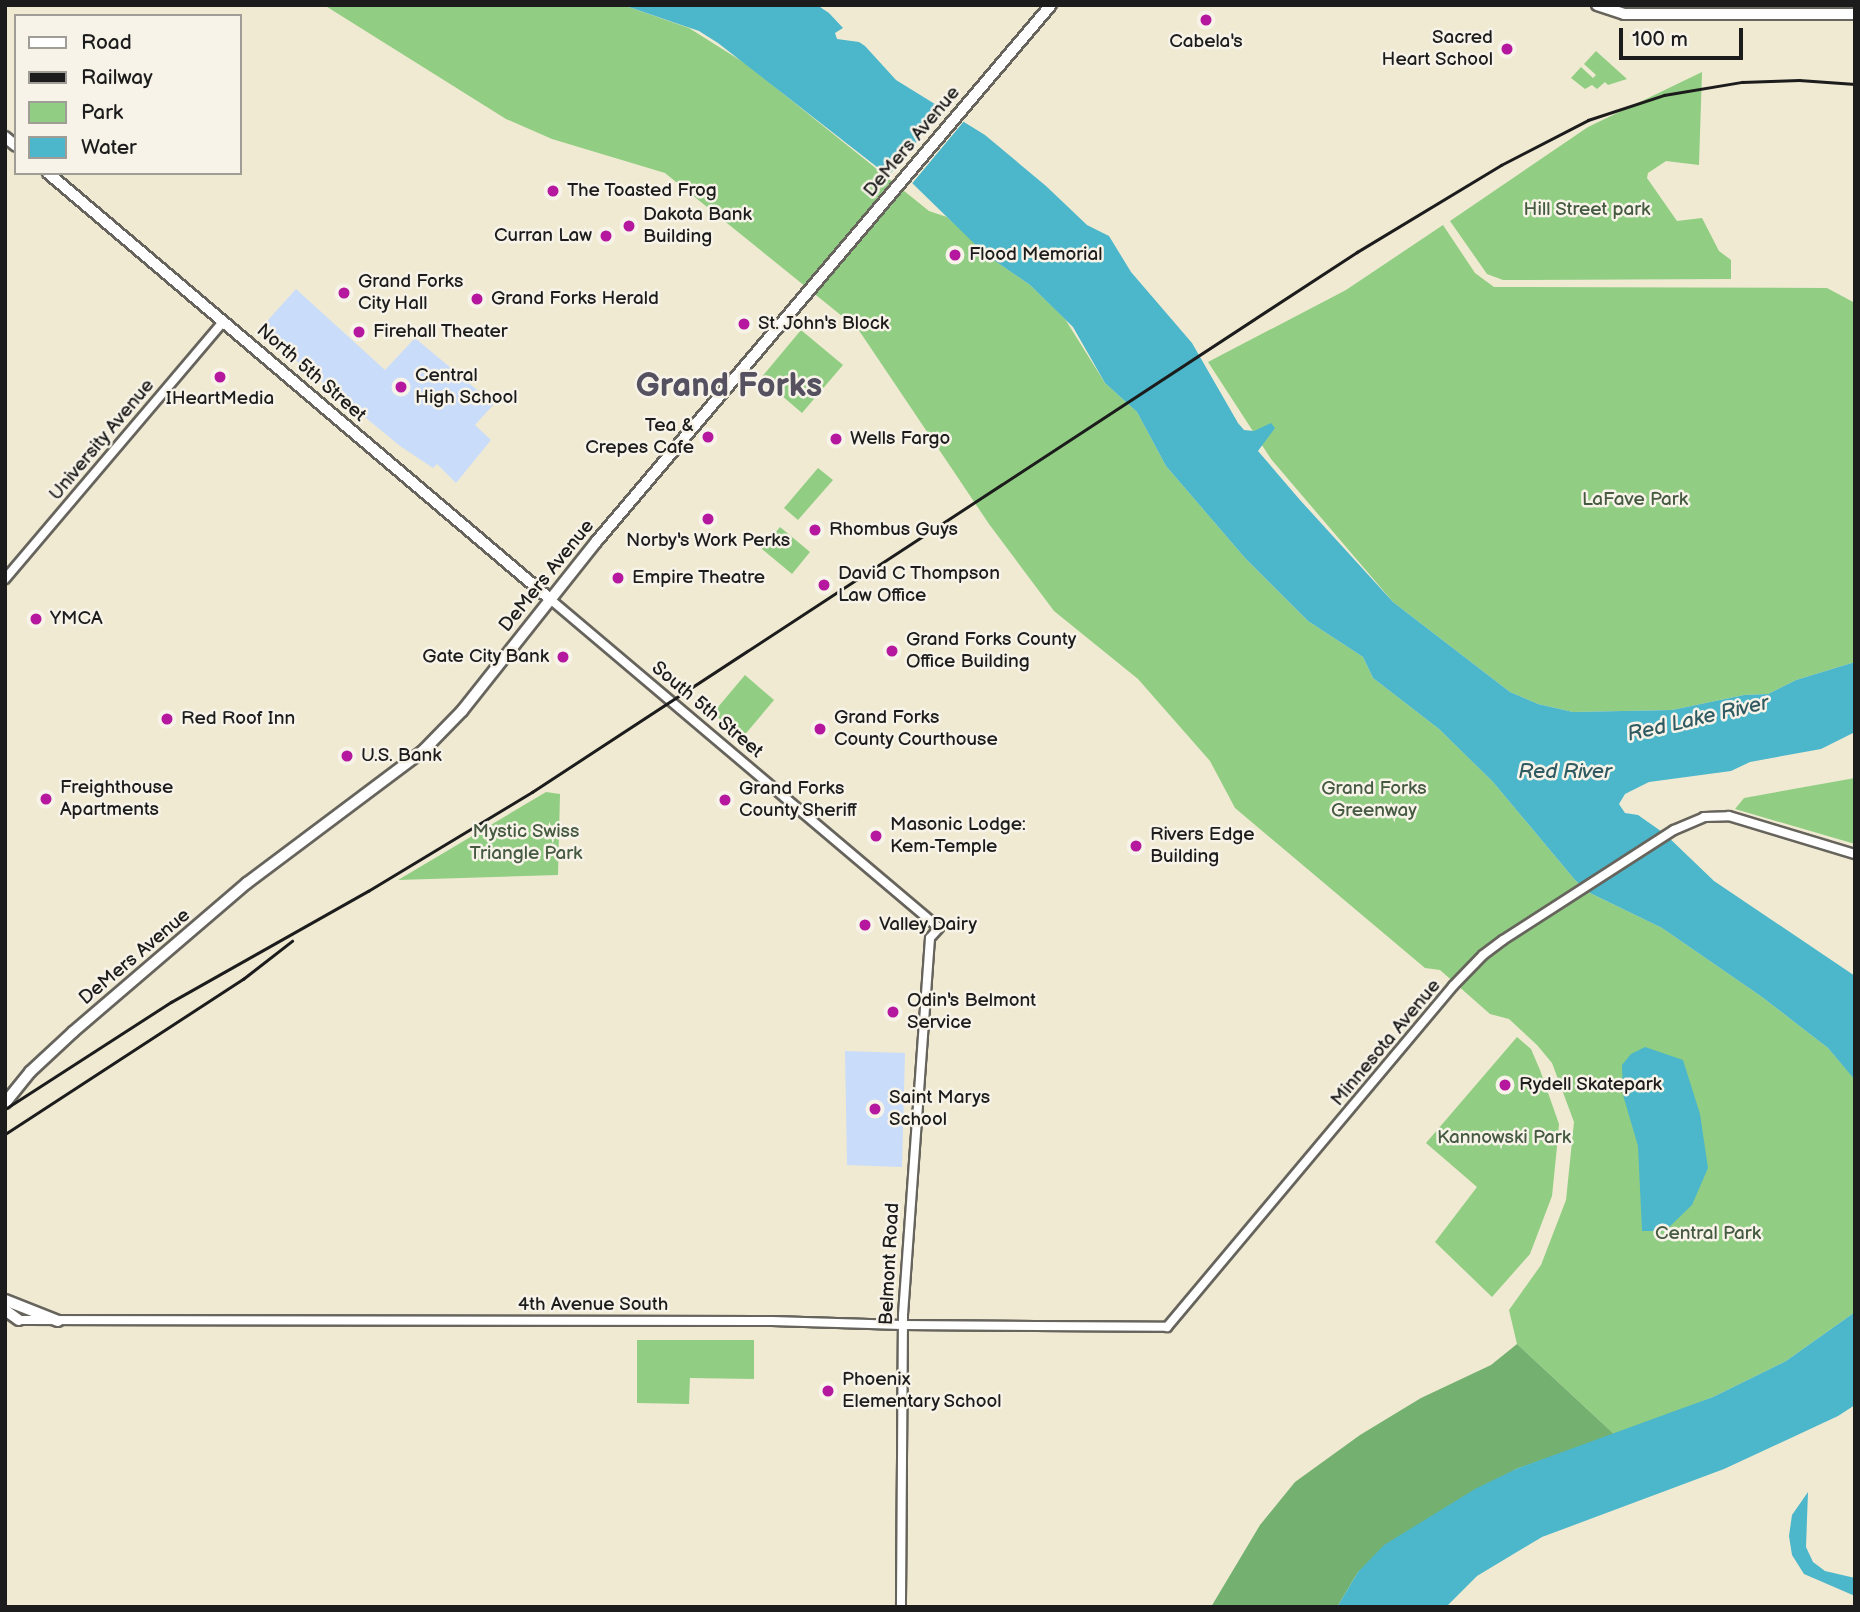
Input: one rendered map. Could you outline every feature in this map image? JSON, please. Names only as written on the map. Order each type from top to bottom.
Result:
[{"type":"main road","name":"DeMers Avenue","points":[[5,1103],[52,1051],[310,834],[423,751],[462,711],[550,599],[1051,5]]},
{"type":"main road","points":[[1597,5],[1624,14],[1855,14]]},
{"type":"main road","name":"North 5th Street","points":[[50,175],[550,599]]},
{"type":"main road","points":[[5,1300],[58,1321]]},
{"type":"main road","points":[[5,1310],[19,1320]]},
{"type":"main road","points":[[5,1322],[19,1320]]},
{"type":"street","name":"University Avenue","points":[[5,579],[224,321]]},
{"type":"street","name":"South 5th Street","points":[[550,599],[939,928]]},
{"type":"street","name":"Minnesota Avenue","points":[[1167,1327],[1448,991],[1483,955],[1690,821],[1717,815],[1855,854]]},
{"type":"street","name":"Belmont Road","points":[[901,1607],[902,1325],[930,939],[939,928]]},
{"type":"street","name":"4th Avenue South","points":[[19,1320],[772,1321],[1167,1327]]},
{"type":"shaded area","name":"Central High School","points":[[296,289],[385,370],[415,338],[494,404],[475,425],[491,440],[456,483],[437,464],[433,468],[400,446],[259,330]]},
{"type":"shaded area","name":"Saint Marys School","points":[[845,1051],[905,1053],[902,1167],[847,1165]]},
{"type":"green space","name":"Grand Forks Greenway","points":[[324,5],[623,5],[689,28],[746,64],[929,211],[947,217],[994,260],[1030,285],[1065,319],[1105,383],[1137,412],[1166,466],[1245,558],[1308,621],[1363,657],[1373,678],[1439,729],[1493,782],[1575,880],[1590,893],[1662,928],[1762,997],[1828,1048],[1853,1077],[1855,1312],[1786,1361],[1713,1397],[1615,1435],[1517,1344],[1509,1310],[1541,1265],[1566,1200],[1574,1122],[1552,1063],[1537,1045],[1509,1019],[1490,1014],[1440,970],[1425,968],[1235,808],[1210,761],[1138,679],[1054,611],[989,524],[858,329],[665,173],[552,139],[506,119]]},
{"type":"green space","points":[[1596,51],[1627,79],[1608,85],[1605,82],[1597,89],[1592,85],[1585,89],[1571,78],[1581,67],[1593,78],[1596,75],[1584,64]]},
{"type":"green space","name":"Hill Street park","points":[[1702,72],[1699,165],[1666,161],[1648,173],[1647,178],[1677,221],[1702,218],[1719,251],[1731,260],[1731,279],[1503,280],[1487,274],[1450,221],[1588,127]]},
{"type":"green space","name":"LaFave Park","points":[[1443,225],[1475,273],[1494,287],[1827,288],[1855,303],[1855,662],[1796,680],[1768,694],[1744,695],[1672,710],[1573,712],[1538,704],[1510,692],[1393,602],[1271,459],[1208,362],[1346,290]]},
{"type":"green space","points":[[801,330],[843,365],[802,413],[761,378]]},
{"type":"green space","points":[[818,468],[833,480],[798,520],[784,508]]},
{"type":"green space","points":[[780,527],[810,552],[792,574],[762,549]]},
{"type":"green space","points":[[745,675],[774,700],[742,738],[713,713]]},
{"type":"green space","points":[[1855,778],[1855,844],[1735,809],[1744,798]]},
{"type":"green space","name":"Mystic Swiss Triangle Park","points":[[546,792],[560,794],[558,875],[398,880]]},
{"type":"green space","name":"Kannowski Park","points":[[1517,1037],[1531,1049],[1540,1070],[1559,1124],[1557,1147],[1552,1196],[1530,1254],[1492,1297],[1435,1242],[1477,1187],[1426,1143]]},
{"type":"green space","points":[[637,1340],[754,1340],[754,1379],[690,1378],[689,1404],[637,1403]]},
{"type":"green space","points":[[1517,1344],[1615,1435],[1516,1469],[1358,1572],[1337,1607],[1211,1607],[1260,1525],[1295,1482],[1360,1435],[1421,1398],[1491,1365]]},
{"type":"water","name":"Red River","points":[[623,5],[817,5],[829,13],[843,28],[835,33],[837,39],[859,42],[865,46],[896,80],[985,135],[1046,186],[1087,225],[1109,236],[1131,272],[1192,343],[1244,430],[1254,431],[1271,423],[1275,428],[1258,451],[1300,500],[1393,602],[1510,692],[1538,704],[1573,712],[1672,710],[1744,695],[1768,694],[1796,680],[1855,662],[1855,732],[1821,749],[1750,762],[1731,771],[1649,782],[1625,794],[1619,804],[1625,813],[1638,815],[1665,834],[1714,881],[1855,976],[1855,1080],[1828,1048],[1762,997],[1662,928],[1590,893],[1575,880],[1493,782],[1439,729],[1373,678],[1363,657],[1308,621],[1245,558],[1166,466],[1137,412],[1105,383],[1073,327],[1030,285],[985,254],[910,181],[877,167],[718,43],[699,31]]},
{"type":"water","points":[[1645,1047],[1683,1060],[1700,1114],[1708,1168],[1692,1205],[1665,1231],[1642,1231],[1638,1146],[1623,1095],[1622,1065],[1631,1054]]},
{"type":"water","points":[[1855,1312],[1855,1405],[1838,1416],[1724,1469],[1542,1537],[1477,1576],[1446,1607],[1337,1607],[1358,1572],[1384,1545],[1475,1489],[1516,1469],[1713,1397],[1786,1361]]},
{"type":"water","points":[[1808,1492],[1806,1547],[1813,1562],[1825,1571],[1855,1578],[1855,1596],[1804,1574],[1792,1555],[1789,1536],[1792,1515]]},
{"type":"pier","points":[[945,108],[965,120],[910,186],[888,176]]},
{"type":"railway","points":[[5,1109],[171,1002],[368,891],[532,792],[1357,252],[1501,165],[1588,120],[1664,95],[1742,82],[1799,80],[1855,84]]},
{"type":"railway","points":[[5,1134],[243,979],[292,941]]},
{"type":"place","name":"Cabela's","points":[[1206,20]]},
{"type":"place","name":"Sacred Heart School","points":[[1507,49]]},
{"type":"place","name":"The Toasted Frog","points":[[553,191]]},
{"type":"place","name":"Dakota Bank Building","points":[[629,226]]},
{"type":"place","name":"Curran Law","points":[[606,236]]},
{"type":"place","name":"Flood Memorial","points":[[955,255]]},
{"type":"place","name":"Grand Forks City Hall","points":[[344,293]]},
{"type":"place","name":"Grand Forks Herald","points":[[477,299]]},
{"type":"place","name":"St. John's Block","points":[[744,324]]},
{"type":"place","name":"Firehall Theater","points":[[359,332]]},
{"type":"place","name":"IHeartMedia","points":[[220,377]]},
{"type":"place","name":"Central High School","points":[[401,387]]},
{"type":"place","name":"Tea & Crepes Cafe","points":[[708,437]]},
{"type":"place","name":"Wells Fargo","points":[[836,439]]},
{"type":"place","name":"Norby's Work Perks","points":[[708,519]]},
{"type":"place","name":"Rhombus Guys","points":[[815,530]]},
{"type":"place","name":"Empire Theatre","points":[[618,578]]},
{"type":"place","name":"David C Thompson Law Office","points":[[824,585]]},
{"type":"place","name":"YMCA","points":[[36,619]]},
{"type":"place","name":"Grand Forks County Office Building","points":[[892,651]]},
{"type":"place","name":"Gate City Bank","points":[[563,657]]},
{"type":"place","name":"Red Roof Inn","points":[[167,719]]},
{"type":"place","name":"Grand Forks County Courthouse","points":[[820,729]]},
{"type":"place","name":"U.S. Bank","points":[[347,756]]},
{"type":"place","name":"Freighthouse Apartments","points":[[46,799]]},
{"type":"place","name":"Grand Forks County Sheriff","points":[[725,800]]},
{"type":"place","name":"Masonic Lodge: Kem-Temple","points":[[876,836]]},
{"type":"place","name":"Rivers Edge Building","points":[[1136,846]]},
{"type":"place","name":"Valley Dairy","points":[[865,925]]},
{"type":"place","name":"Odin's Belmont Service","points":[[893,1012]]},
{"type":"place","name":"Rydell Skatepark","points":[[1505,1085]]},
{"type":"place","name":"Saint Marys School","points":[[875,1109]]},
{"type":"place","name":"Phoenix Elementary School","points":[[828,1391]]},
{"type":"district","name":"Grand Forks","points":[[729,387]]},
{"type":"water label","name":"Red Lake River","points":[[1698,719]]},
{"type":"park label","name":"Central Park","points":[[1708,1234]]}]
